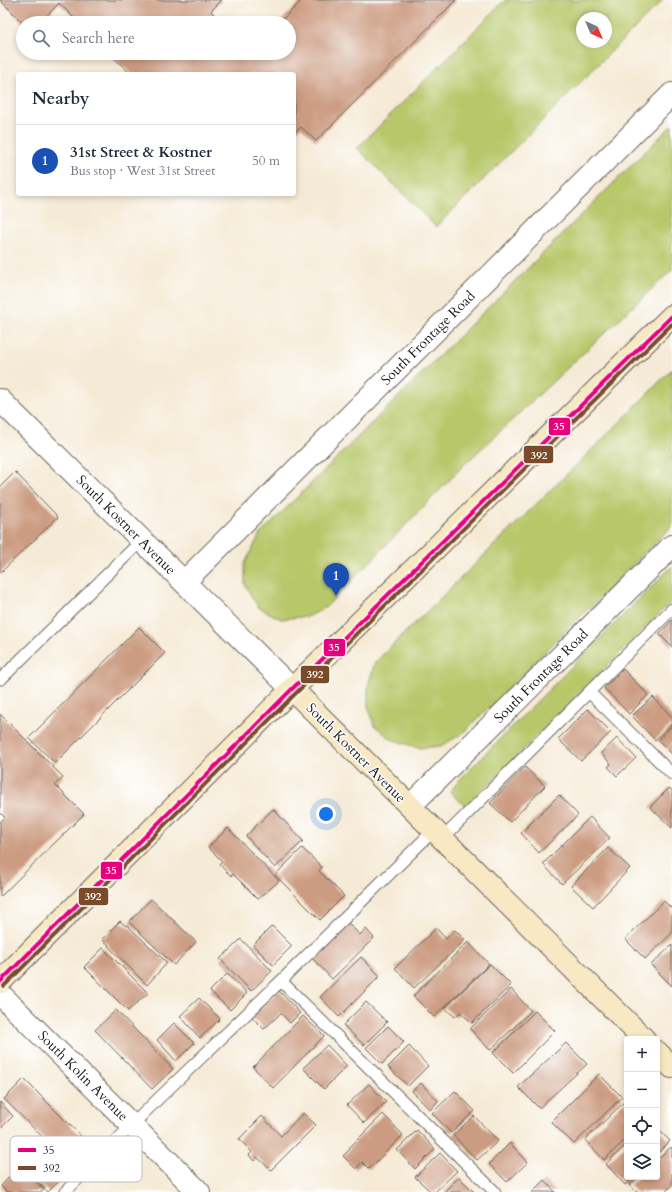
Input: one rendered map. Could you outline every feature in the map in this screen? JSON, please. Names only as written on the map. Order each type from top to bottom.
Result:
[{"type":"main road","points":[[0,982],[292,689],[672,316]]},
{"type":"main road","name":"South Kostner Avenue","points":[[292,689],[641,1036]]},
{"type":"main road","points":[[660,1055],[672,1067]]},
{"type":"street","name":"South Frontage Road","points":[[184,582],[672,94]]},
{"type":"street","name":"South Kostner Avenue","points":[[0,400],[292,689]]},
{"type":"street","name":"South Frontage Road","points":[[410,806],[672,546]]},
{"type":"street","name":"South Kolin Avenue","points":[[0,994],[199,1192]]},
{"type":"lane","points":[[1,679],[142,540]]},
{"type":"lane","points":[[121,1136],[281,981],[589,692],[672,609]]},
{"type":"lane","points":[[589,692],[672,774]]},
{"type":"lane","points":[[281,981],[494,1192]]},
{"type":"lane","points":[[65,1192],[75,1182]]},
{"type":"green space","points":[[505,0],[663,0],[436,227],[357,148]]},
{"type":"green space","points":[[672,125],[672,270],[464,465],[326,607],[310,616],[281,619],[258,607],[245,585],[245,563],[260,534]]},
{"type":"green space","points":[[672,369],[672,526],[462,734],[441,746],[418,748],[391,739],[375,726],[368,706],[368,686],[375,662],[619,423]]},
{"type":"green space","points":[[672,566],[672,601],[466,807],[450,792],[458,781]]},
{"type":"building","points":[[0,0],[222,0],[211,11],[215,16],[72,16],[59,3],[47,16],[16,16]]},
{"type":"building","points":[[302,0],[456,0],[316,141],[301,127],[296,131],[296,72],[129,72],[116,60],[296,60],[296,16],[286,16]]},
{"type":"building","points":[[15,472],[58,517],[0,573],[0,487]]},
{"type":"building","points":[[672,620],[672,647],[659,634]]},
{"type":"building","points":[[139,627],[165,653],[55,763],[29,738]]},
{"type":"building","points":[[623,669],[648,695],[629,714],[604,688]]},
{"type":"building","points":[[653,697],[672,717],[672,724],[655,740],[632,716]]},
{"type":"building","points":[[588,709],[611,732],[581,761],[558,739]]},
{"type":"building","points":[[0,714],[63,777],[55,785],[84,814],[0,897],[0,822],[5,817],[0,813]]},
{"type":"building","points":[[672,726],[672,754],[658,740]]},
{"type":"building","points":[[617,738],[636,758],[617,776],[608,767],[611,764],[601,753]]},
{"type":"building","points":[[525,767],[545,786],[510,822],[490,803]]},
{"type":"building","points":[[669,788],[672,790],[672,828],[650,807]]},
{"type":"building","points":[[559,795],[578,815],[539,853],[521,833]]},
{"type":"building","points":[[273,809],[303,841],[275,868],[246,836]]},
{"type":"building","points":[[590,817],[610,838],[562,884],[543,864]]},
{"type":"building","points":[[228,828],[279,881],[258,899],[233,874],[231,876],[219,864],[222,861],[208,847]]},
{"type":"building","points":[[302,848],[322,867],[319,871],[344,896],[320,920],[275,875]]},
{"type":"building","points":[[608,848],[630,868],[593,907],[571,886]]},
{"type":"building","points":[[151,899],[196,942],[174,965],[129,922]]},
{"type":"building","points":[[664,901],[672,909],[672,933],[645,959],[625,939]]},
{"type":"building","points":[[120,921],[126,926],[127,925],[167,963],[147,985],[102,939]]},
{"type":"building","points":[[348,923],[360,935],[366,929],[374,938],[332,979],[312,958]]},
{"type":"building","points":[[272,926],[292,946],[273,965],[253,945]]},
{"type":"building","points":[[436,928],[446,939],[455,930],[465,940],[414,988],[395,968]]},
{"type":"building","points":[[241,939],[272,971],[251,991],[220,959]]},
{"type":"building","points":[[468,942],[489,964],[434,1017],[413,996]]},
{"type":"building","points":[[672,945],[672,986],[651,965]]},
{"type":"building","points":[[103,948],[148,993],[128,1011],[84,967]]},
{"type":"building","points":[[361,957],[380,976],[339,1017],[320,997]]},
{"type":"building","points":[[490,964],[511,985],[472,1023],[460,1012],[455,1017],[445,1008]]},
{"type":"building","points":[[227,974],[247,993],[230,1010],[210,991]]},
{"type":"building","points":[[511,989],[531,1011],[490,1050],[470,1029]]},
{"type":"building","points":[[279,991],[300,1013],[290,1023],[281,1013],[264,1029],[252,1017]]},
{"type":"building","points":[[199,998],[220,1019],[200,1038],[180,1016]]},
{"type":"building","points":[[366,1002],[387,1022],[364,1045],[343,1025]]},
{"type":"building","points":[[116,1010],[173,1069],[152,1089],[95,1030]]},
{"type":"building","points":[[535,1011],[555,1031],[513,1073],[493,1053]]},
{"type":"building","points":[[303,1016],[324,1036],[273,1088],[253,1067]]},
{"type":"building","points":[[174,1023],[194,1043],[176,1061],[157,1040]]},
{"type":"building","points":[[388,1026],[404,1042],[382,1064],[366,1048]]},
{"type":"building","points":[[566,1043],[587,1064],[539,1108],[518,1087]]},
{"type":"building","points":[[327,1045],[347,1066],[324,1089],[303,1068]]},
{"type":"building","points":[[409,1046],[428,1066],[408,1086],[388,1067]]},
{"type":"building","points":[[599,1074],[622,1097],[574,1144],[551,1122]]},
{"type":"building","points":[[24,1079],[81,1136],[42,1136],[4,1099]]},
{"type":"building","points":[[421,1083],[438,1101],[430,1110],[412,1091]]},
{"type":"building","points":[[369,1084],[386,1102],[364,1123],[347,1105]]},
{"type":"building","points":[[455,1091],[475,1111],[451,1133],[432,1113]]},
{"type":"building","points":[[0,1102],[13,1116],[0,1129]]},
{"type":"building","points":[[624,1102],[624,1141],[604,1160],[585,1140]]},
{"type":"building","points":[[303,1113],[316,1125],[271,1170],[257,1157],[254,1161],[249,1155],[252,1152],[239,1139],[262,1116],[281,1136]]},
{"type":"building","points":[[383,1114],[403,1135],[369,1169],[362,1162],[356,1169],[343,1156]]},
{"type":"building","points":[[474,1116],[498,1141],[477,1160],[453,1135]]},
{"type":"building","points":[[417,1130],[435,1149],[415,1169],[397,1150]]},
{"type":"building","points":[[660,1131],[670,1141],[660,1151]]},
{"type":"building","points":[[510,1143],[528,1162],[507,1182],[489,1164]]},
{"type":"building","points":[[624,1147],[624,1180],[631,1180],[625,1185],[606,1164]]},
{"type":"building","points":[[671,1147],[672,1185],[665,1192],[636,1192],[630,1185],[636,1180],[660,1180],[660,1157]]},
{"type":"building","points":[[440,1153],[457,1171],[435,1192],[431,1192],[415,1177]]},
{"type":"building","points":[[10,1176],[10,1182],[36,1182],[44,1190],[42,1192],[7,1192],[1,1186]]},
{"type":"building","points":[[459,1177],[474,1192],[444,1192]]},
{"type":"building","points":[[544,1180],[555,1192],[532,1192]]},
{"type":"building","points":[[38,1182],[58,1182],[48,1192]]},
{"type":"transit line","name":"35","points":[[0,982],[292,689],[672,316]]},
{"type":"transit line","name":"392","points":[[4,986],[296,693],[672,324]]},
{"type":"place","name":"31st Street & Kostner","points":[[336,596]]}]
